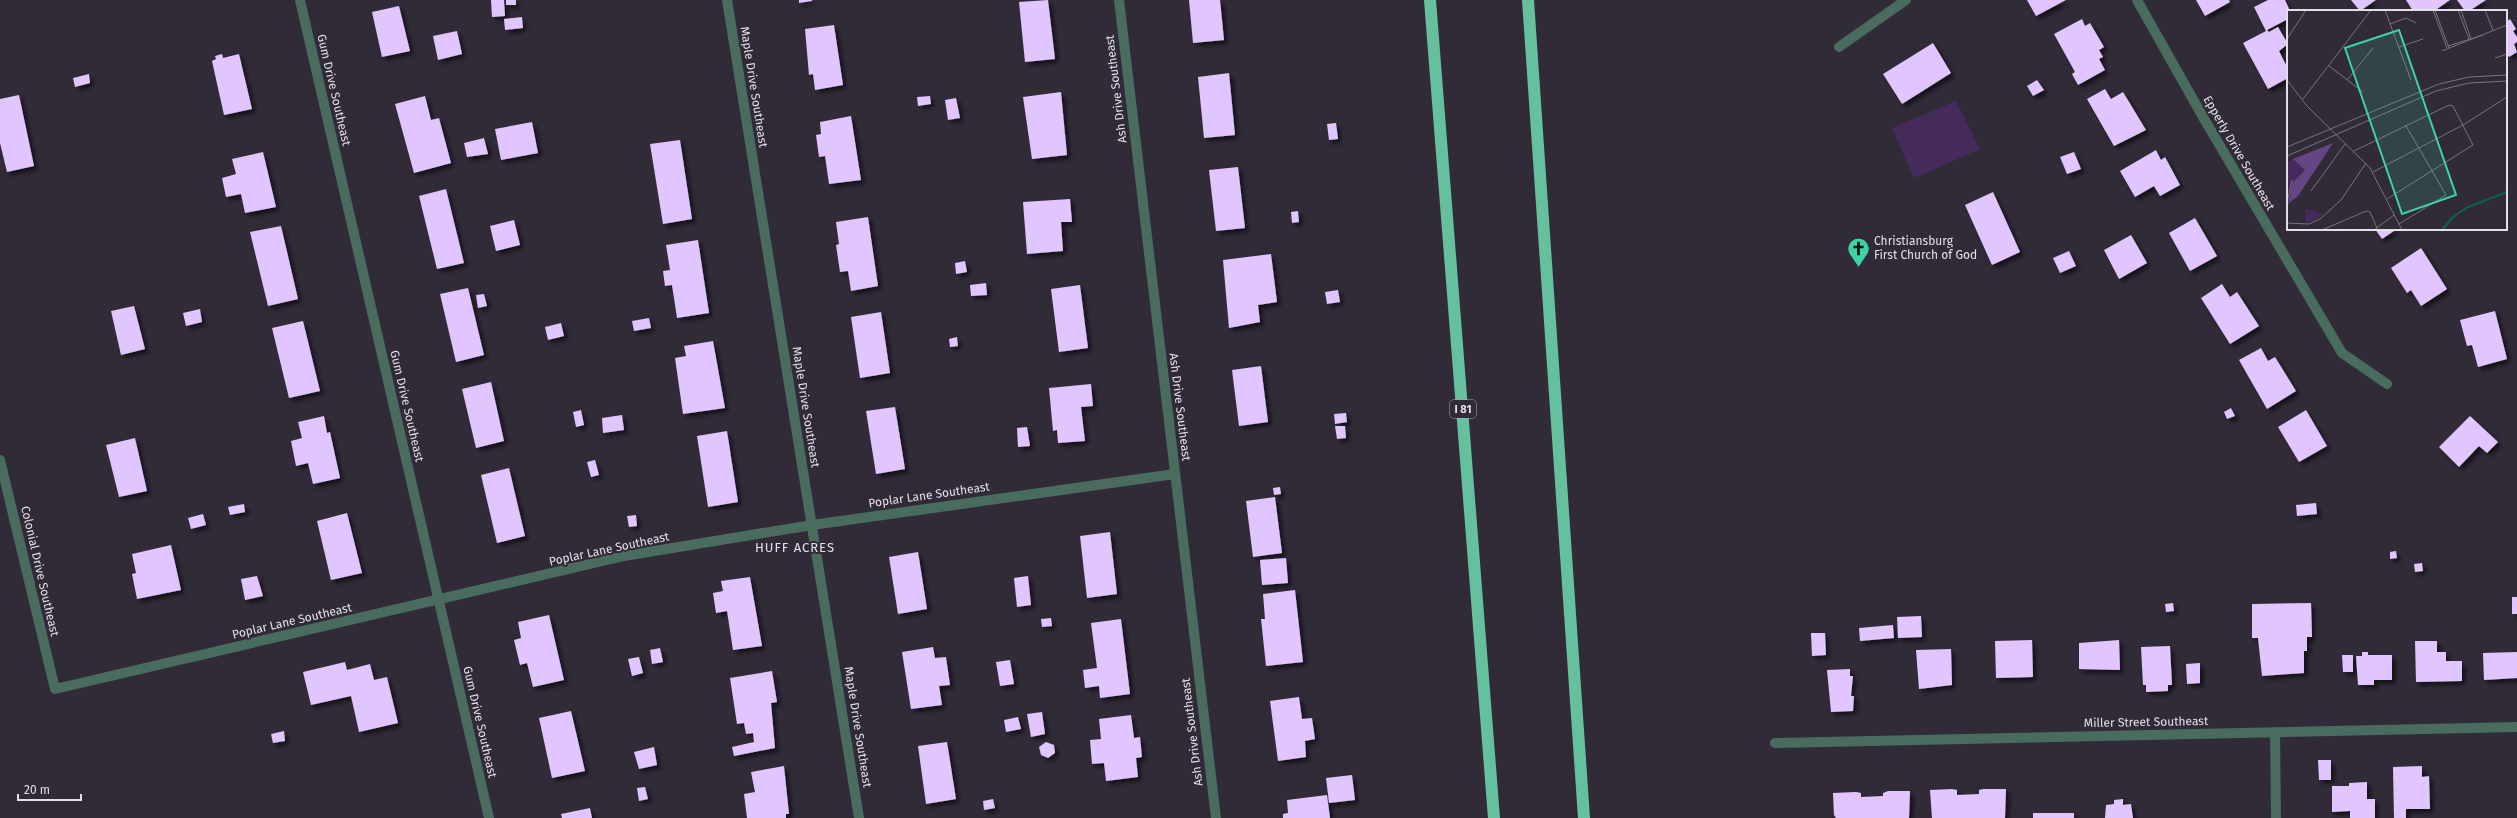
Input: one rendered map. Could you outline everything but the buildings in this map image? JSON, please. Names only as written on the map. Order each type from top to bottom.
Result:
[{"type":"highway","name":"I 81","points":[[1430,0],[1494,818]]},
{"type":"highway","points":[[1528,0],[1584,818]]},
{"type":"street","name":"Gum Drive Southeast","points":[[300,0],[489,818]]},
{"type":"street","name":"Maple Drive Southeast","points":[[727,0],[859,818]]},
{"type":"street","name":"Ash Drive Southeast","points":[[1119,0],[1216,818]]},
{"type":"street","points":[[1839,46],[1906,0]]},
{"type":"street","name":"Epperly Drive Southeast","points":[[2138,0],[2203,117],[2342,353],[2387,384]]},
{"type":"street","name":"Colonial Drive Southeast","points":[[0,460],[55,689]]},
{"type":"street","name":"Poplar Lane Southeast","points":[[55,689],[624,556],[812,525],[1175,474]]},
{"type":"street","name":"Miller Street Southeast","points":[[1775,743],[2517,727]]},
{"type":"street","points":[[2275,732],[2276,818]]},
{"type":"shaded area","points":[[1956,101],[1980,149],[1914,178],[1892,128]]},
{"type":"place","name":"Christiansburg First Church of God","points":[[1858,268]]},
{"type":"district","name":"HUFF ACRES","points":[[795,547]]}]
